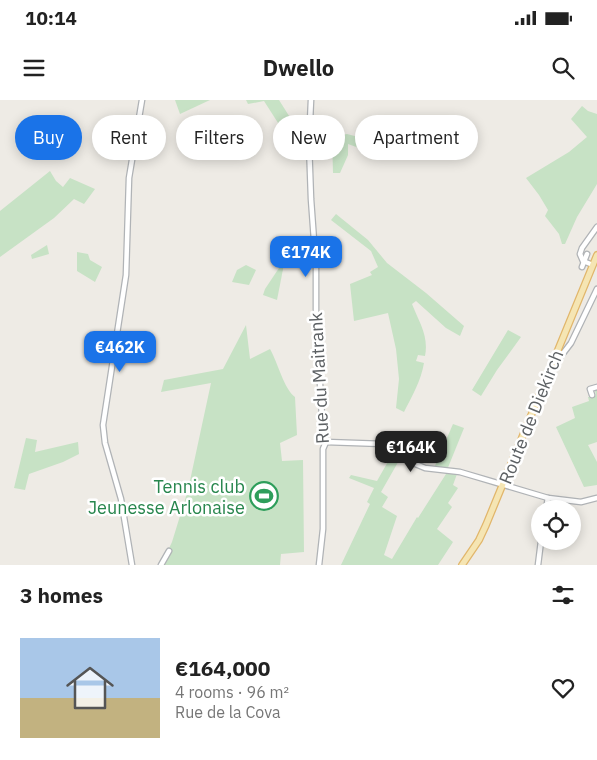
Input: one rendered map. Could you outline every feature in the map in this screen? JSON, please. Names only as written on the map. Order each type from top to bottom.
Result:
[{"type":"main road","name":"Route de Diekirch","points":[[462,565],[480,540],[597,255]]},
{"type":"street","points":[[132,565],[121,499],[105,443],[103,425],[126,275],[128,178],[142,100]]},
{"type":"street","name":"Rue du Maitrank","points":[[311,100],[309,143],[316,268],[316,317],[322,417],[326,442],[323,449],[323,537],[319,565]]},
{"type":"street","points":[[583,264],[581,258],[582,248],[597,227]]},
{"type":"street","points":[[583,264],[587,254]]},
{"type":"street","points":[[583,264],[593,265]]},
{"type":"street","points":[[554,360],[558,360],[571,342],[597,289]]},
{"type":"street","points":[[592,395],[590,389],[597,387]]},
{"type":"street","points":[[326,442],[388,445],[413,463],[425,468],[460,472],[548,498],[581,502],[597,498]]},
{"type":"street","points":[[538,565],[540,550]]},
{"type":"street","points":[[161,565],[169,551]]},
{"type":"green space","points":[[175,100],[210,100],[180,114]]},
{"type":"green space","points":[[246,100],[279,100],[288,115],[273,115],[264,101],[248,104]]},
{"type":"green space","points":[[582,106],[588,111],[597,114],[597,184],[577,217],[565,244],[562,244],[559,234],[545,216],[548,210],[526,178],[569,152],[587,137],[571,119]]},
{"type":"green space","points":[[345,134],[355,136],[355,147],[348,144],[348,155],[340,173],[333,173],[333,160],[345,160]]},
{"type":"green space","points":[[50,171],[56,181],[63,187],[70,178],[95,189],[84,204],[74,199],[54,218],[0,257],[0,211]]},
{"type":"green space","points":[[336,214],[368,240],[387,263],[464,326],[460,336],[446,328],[416,301],[412,304],[423,329],[426,349],[425,356],[418,355],[416,361],[424,363],[423,370],[404,412],[396,408],[399,379],[396,349],[388,313],[354,321],[350,284],[372,275],[370,272],[378,267],[371,251],[331,220]]},
{"type":"green space","points":[[47,245],[49,254],[32,259],[31,255]]},
{"type":"green space","points":[[77,252],[88,254],[90,260],[102,267],[95,282],[77,271]]},
{"type":"green space","points":[[285,259],[277,300],[263,295],[265,289]]},
{"type":"green space","points":[[246,265],[256,270],[249,285],[232,282],[237,270]]},
{"type":"green space","points":[[246,325],[250,359],[270,349],[284,382],[295,397],[297,435],[280,443],[282,461],[303,460],[304,552],[281,554],[280,565],[163,565],[188,490],[211,383],[161,392],[164,380],[223,369]]},
{"type":"green space","points":[[508,330],[521,337],[481,396],[472,390]]},
{"type":"green space","points":[[597,389],[597,442],[588,445],[597,462],[597,485],[584,487],[556,427],[575,418],[572,407],[589,401],[588,397],[596,396],[595,390]]},
{"type":"green space","points":[[453,424],[464,428],[447,470],[434,468]]},
{"type":"green space","points":[[26,438],[37,440],[35,452],[78,442],[79,454],[29,474],[25,490],[14,488]]},
{"type":"green space","points":[[394,451],[401,457],[381,492],[388,497],[382,507],[397,516],[384,555],[392,559],[446,474],[457,474],[453,485],[458,488],[448,503],[452,507],[437,529],[453,542],[438,565],[341,565],[370,504],[367,502],[374,488],[349,478],[351,475],[377,481]]},
{"type":"place","name":"Tennis club Jeunesse Arlonaise","points":[[264,496]]}]
